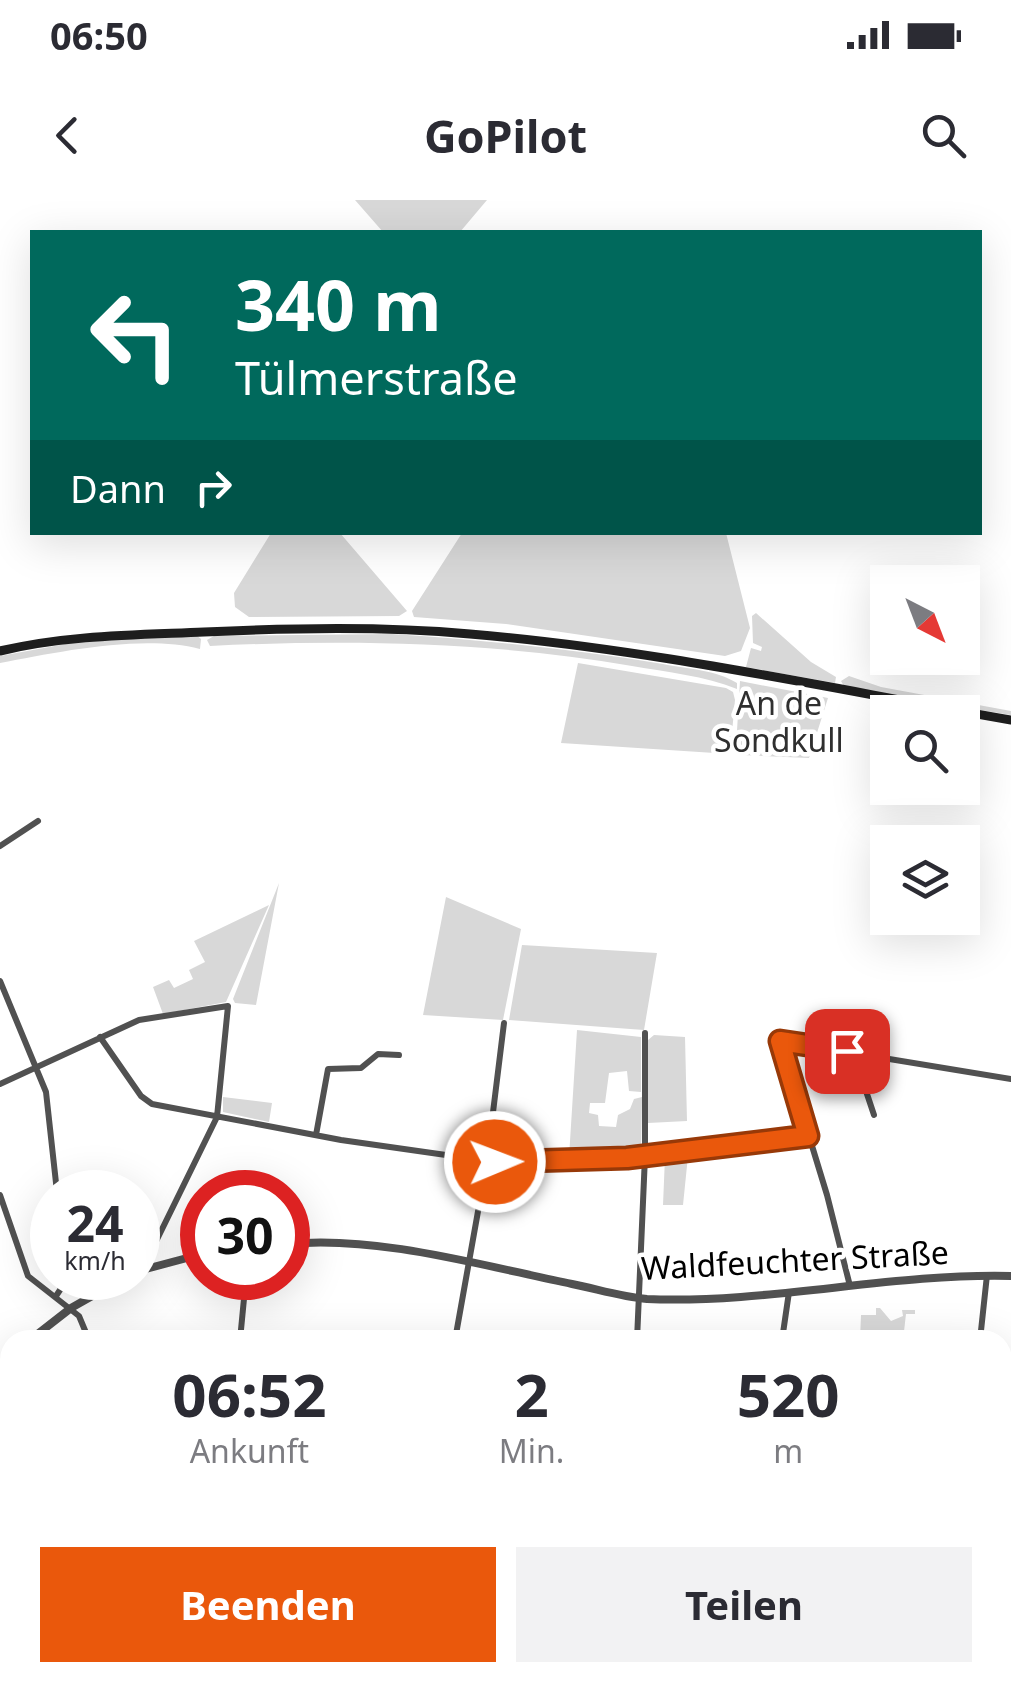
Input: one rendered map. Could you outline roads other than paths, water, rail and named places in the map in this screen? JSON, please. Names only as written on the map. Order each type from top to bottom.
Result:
[{"type":"main road","points":[[0,651],[70,638],[136,634],[294,628],[450,632],[580,646],[1011,720]]},
{"type":"street","points":[[0,846],[38,821]]},
{"type":"street","points":[[0,981],[46,1092],[55,1170]]},
{"type":"street","points":[[0,1084],[139,1020],[228,1006],[217,1116],[160,1230]]},
{"type":"street","points":[[456,1330],[487,1161],[504,1023]]},
{"type":"street","points":[[636,1330],[645,1033]]},
{"type":"street","points":[[100,1037],[144,1099],[168,1108],[487,1161],[644,1156],[808,1136]]},
{"type":"street","points":[[850,1286],[780,1041],[1011,1079]]},
{"type":"street","points":[[328,1069],[361,1068],[378,1054],[399,1055]]},
{"type":"street","points":[[869,1056],[864,1086],[874,1115]]},
{"type":"street","points":[[322,1062],[328,1069]]},
{"type":"street","points":[[316,1134],[328,1069]]},
{"type":"street","points":[[0,1195],[30,1278]]},
{"type":"street","name":"Waldfeuchter Straße","points":[[310,1243],[344,1242],[637,1298],[789,1292],[909,1278],[1011,1276]]},
{"type":"street","points":[[981,1330],[987,1275]]},
{"type":"street","points":[[783,1330],[789,1292]]},
{"type":"street","points":[[61,1300],[79,1316],[85,1330]]},
{"type":"street","points":[[43,1330],[85,1300]]},
{"type":"street","points":[[241,1330],[244,1300]]},
{"type":"park label","name":"An de Sondkull","points":[[779,722]]}]
